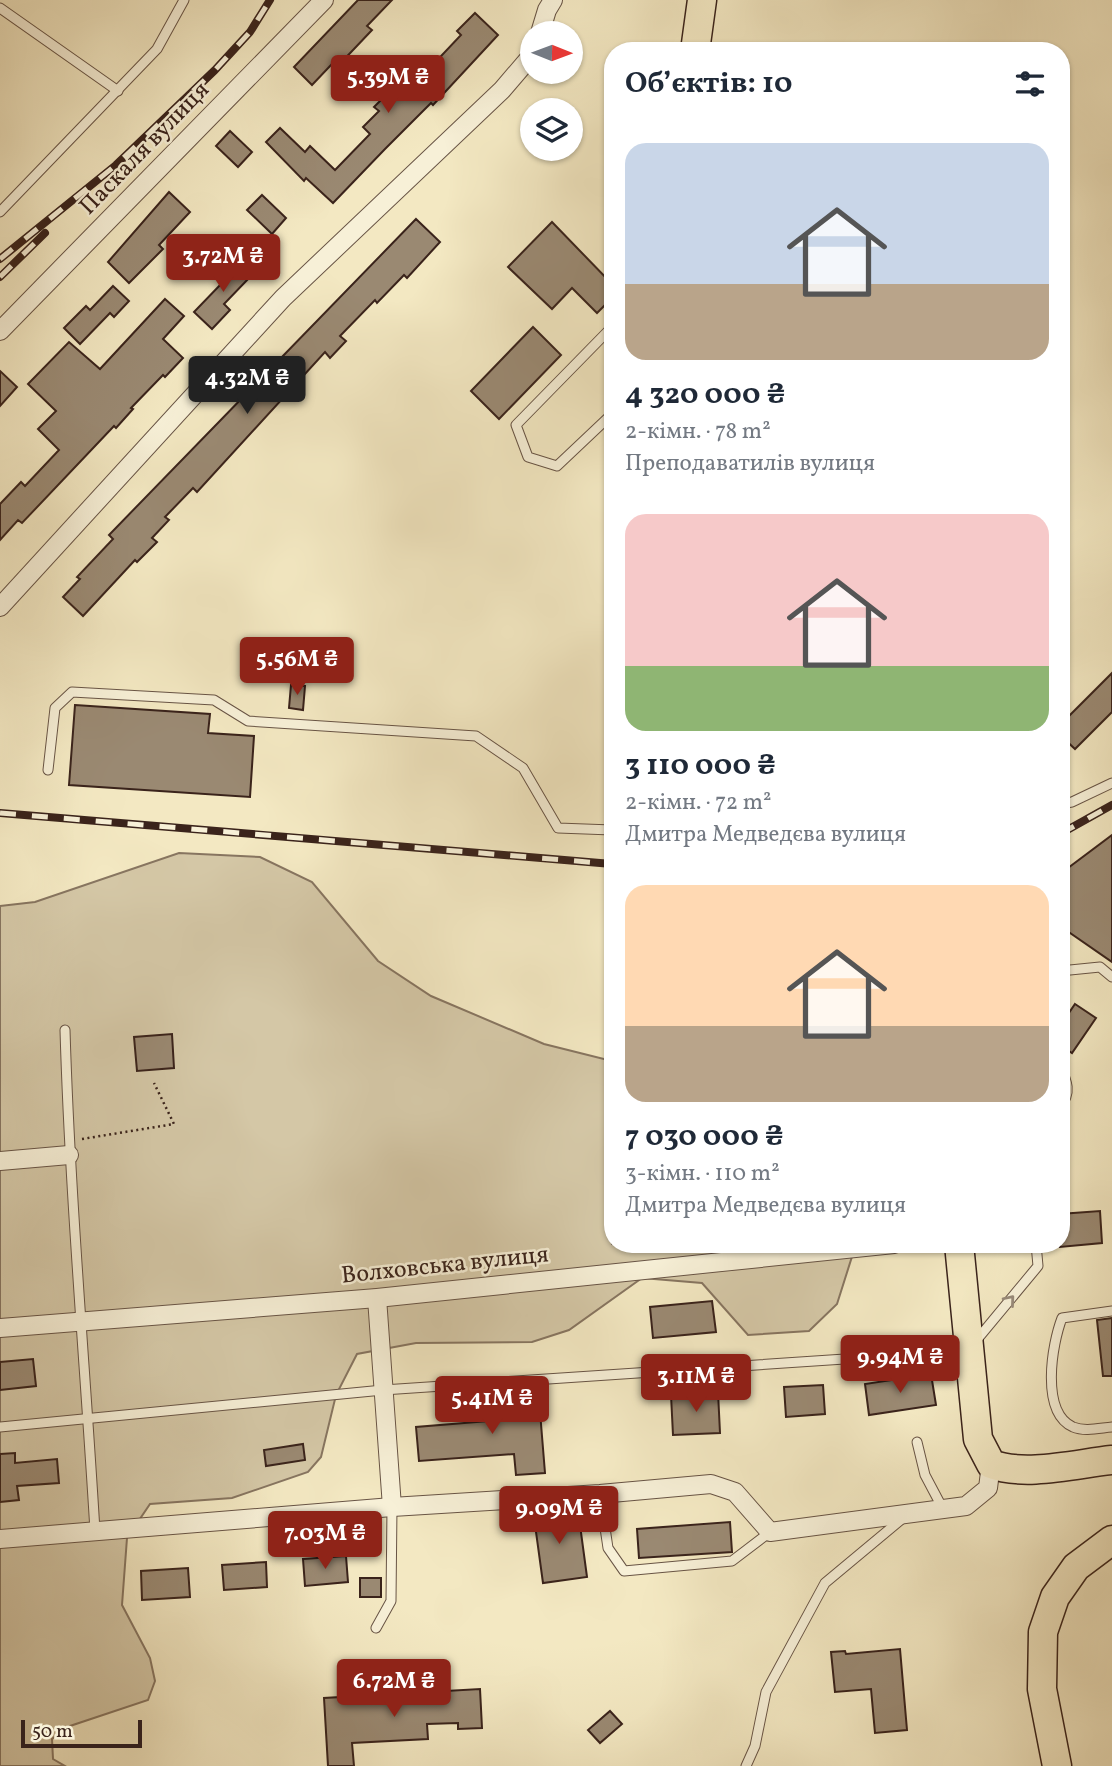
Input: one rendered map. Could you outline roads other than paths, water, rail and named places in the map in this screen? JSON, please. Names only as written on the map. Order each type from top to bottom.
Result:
[{"type":"main road","points":[[696,42],[702,0]]},
{"type":"main road","points":[[960,1253],[978,1438],[991,1464],[1004,1469],[1025,1470],[1112,1460]]},
{"type":"main road","points":[[1056,1766],[1042,1689],[1043,1632],[1055,1597],[1076,1567],[1112,1540]]},
{"type":"street","name":"Паскаля вулиця","points":[[0,331],[324,0]]},
{"type":"street","points":[[0,607],[283,298],[502,90],[520,69]]},
{"type":"street","points":[[0,1161],[69,1149]]},
{"type":"street","name":"Волховська вулиця","points":[[0,1328],[377,1298],[808,1253]]},
{"type":"street","points":[[377,1298],[392,1507]]},
{"type":"street","points":[[0,1539],[392,1507],[600,1494],[711,1483],[735,1492],[770,1532],[966,1506],[988,1488],[991,1464]]},
{"type":"lane","points":[[0,212],[157,49],[184,0]]},
{"type":"lane","points":[[0,8],[118,91]]},
{"type":"lane","points":[[604,335],[516,425],[528,457],[557,466],[604,422]]},
{"type":"lane","points":[[48,770],[55,708],[72,692],[214,700],[248,721],[476,736],[523,768],[558,828],[604,830]]},
{"type":"lane","points":[[1070,802],[1112,783]]},
{"type":"lane","points":[[1070,970],[1100,967],[1112,977]]},
{"type":"lane","points":[[65,1030],[69,1149],[83,1321],[95,1531]]},
{"type":"lane","points":[[0,1427],[383,1390],[969,1350],[1038,1266],[1037,1253]]},
{"type":"lane","points":[[1112,1311],[1062,1318],[1056,1334],[1052,1392],[1062,1418],[1072,1427],[1086,1430],[1112,1427]]},
{"type":"lane","points":[[917,1442],[925,1475],[943,1509]]},
{"type":"lane","points":[[600,1494],[608,1548],[624,1571],[732,1561],[770,1532]]},
{"type":"lane","points":[[376,1628],[391,1601],[392,1507]]},
{"type":"lane","points":[[746,1766],[755,1746],[766,1692],[825,1583],[907,1514]]},
{"type":"railway","points":[[0,259],[116,165],[215,70],[250,32],[270,0]]},
{"type":"railway","points":[[0,277],[45,233]]},
{"type":"railway","points":[[1070,828],[1112,805]]},
{"type":"railway","points":[[0,813],[604,863]]}]
